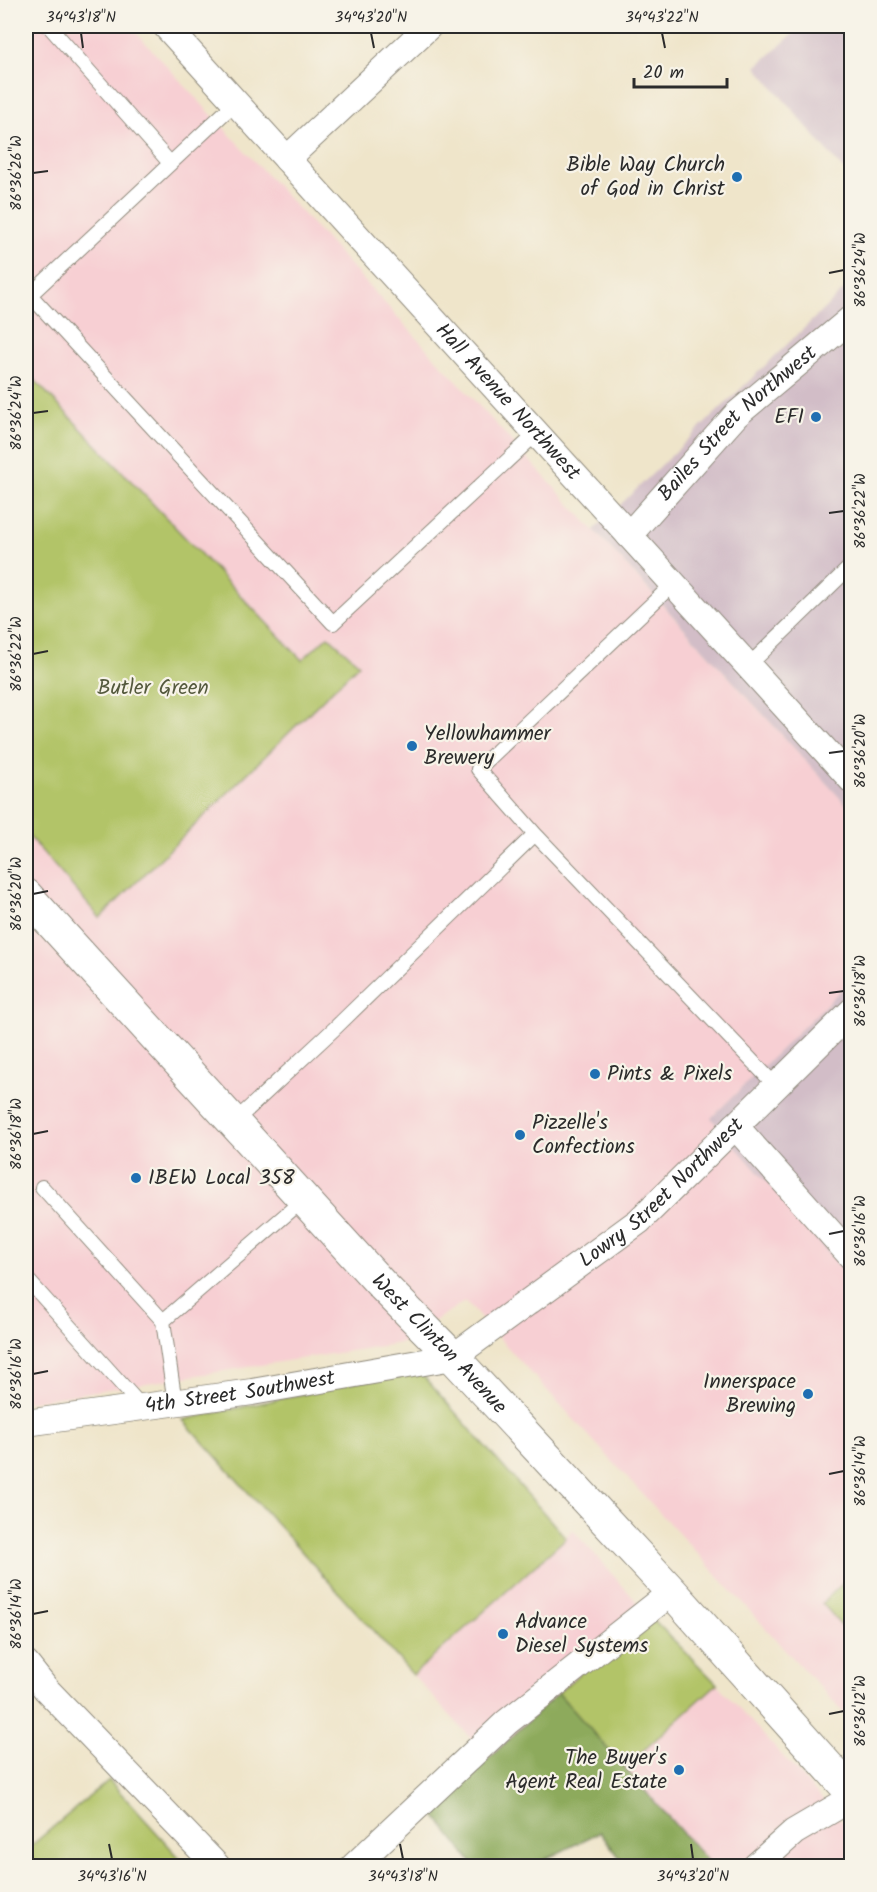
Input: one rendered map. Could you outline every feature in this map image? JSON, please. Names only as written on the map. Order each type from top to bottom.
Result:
[{"type":"street","name":"Hall Avenue Northwest","points":[[166,26],[852,780]]},
{"type":"street","points":[[287,159],[429,26]]},
{"type":"street","name":"Bailes Street Northwest","points":[[629,535],[736,415],[852,318]]},
{"type":"street","name":"West Clinton Avenue","points":[[26,895],[384,1286],[672,1592],[852,1793]]},
{"type":"street","name":"Lowry Street Northwest","points":[[453,1357],[639,1221],[852,1011]]},
{"type":"street","points":[[735,1126],[852,1257]]},
{"type":"street","name":"4th Street Southwest","points":[[26,1423],[252,1392],[453,1357]]},
{"type":"street","points":[[354,1866],[507,1722],[672,1592]]},
{"type":"street","points":[[26,1664],[46,1689],[217,1866]]},
{"type":"street","points":[[756,1866],[794,1833],[852,1798]]},
{"type":"lane","points":[[49,26],[170,164]]},
{"type":"lane","points":[[236,102],[30,295],[333,623],[537,433]]},
{"type":"lane","points":[[748,666],[852,565]]},
{"type":"lane","points":[[673,584],[478,769],[535,834],[776,1086]]},
{"type":"lane","points":[[233,1123],[535,834]]},
{"type":"lane","points":[[42,1187],[163,1321],[175,1403]]},
{"type":"lane","points":[[163,1321],[304,1199]]},
{"type":"lane","points":[[26,1278],[142,1407]]},
{"type":"shaded area","points":[[26,26],[130,26],[851,810],[851,980],[711,1118],[851,1280],[851,1721],[465,1301],[401,1343],[26,1402]]},
{"type":"shaded area","points":[[802,26],[851,26],[851,179],[756,67]]},
{"type":"shaded area","points":[[851,283],[851,810],[594,530]]},
{"type":"shaded area","points":[[851,980],[851,1280],[711,1118]]},
{"type":"shaded area","points":[[572,1529],[646,1612],[489,1758],[413,1675],[566,1538]]},
{"type":"shaded area","points":[[717,1684],[851,1831],[851,1866],[712,1866],[624,1768]]},
{"type":"green space","name":"Butler Green","points":[[26,371],[302,660],[328,636],[359,664],[100,918],[26,833]]},
{"type":"green space","points":[[417,1369],[566,1538],[413,1675],[183,1420]]},
{"type":"green space","points":[[851,1576],[851,1636],[822,1603]]},
{"type":"green space","points":[[646,1612],[717,1684],[624,1768],[558,1693]]},
{"type":"green space","points":[[558,1693],[712,1866],[626,1866],[600,1832],[532,1866],[474,1866],[434,1814]]},
{"type":"green space","points":[[109,1780],[187,1866],[26,1866],[26,1850]]},
{"type":"place","name":"Bible Way Church of God in Christ","points":[[737,177]]},
{"type":"place","name":"EFI","points":[[816,417]]},
{"type":"place","name":"Yellowhammer Brewery","points":[[412,746]]},
{"type":"place","name":"Pints & Pixels","points":[[595,1074]]},
{"type":"place","name":"Pizzelle's Confections","points":[[520,1135]]},
{"type":"place","name":"IBEW Local 358","points":[[136,1178]]},
{"type":"place","name":"Innerspace Brewing","points":[[808,1394]]},
{"type":"place","name":"Advance Diesel Systems","points":[[503,1634]]},
{"type":"place","name":"The Buyer's Agent Real Estate","points":[[679,1770]]}]
